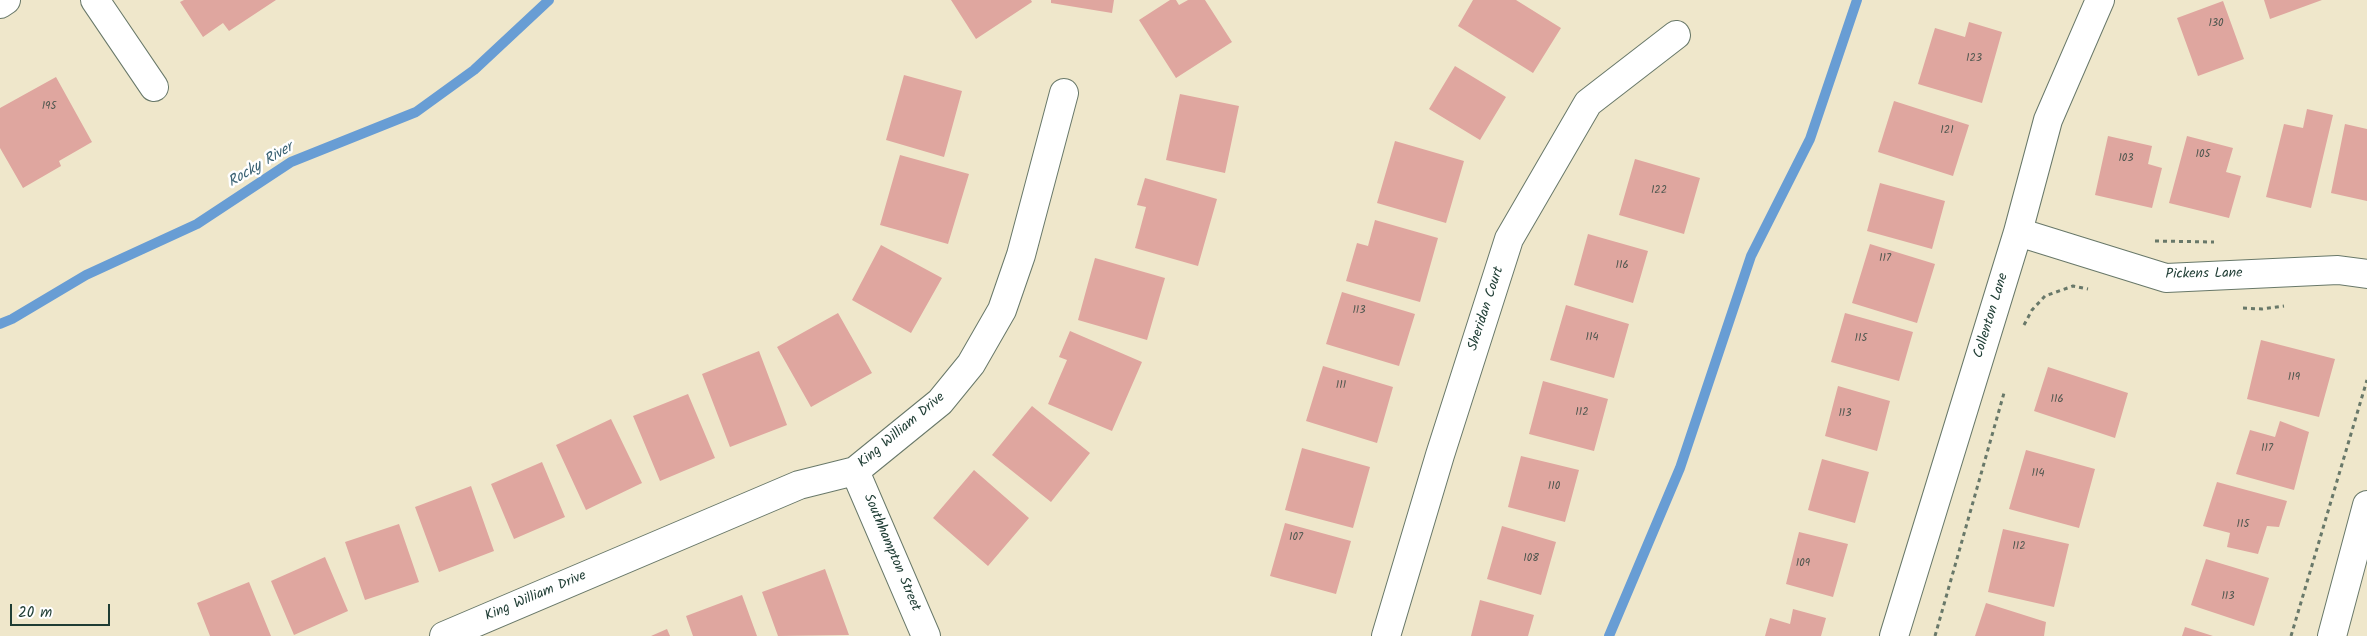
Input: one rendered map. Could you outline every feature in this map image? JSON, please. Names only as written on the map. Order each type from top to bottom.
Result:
[{"type":"street","points":[[0,4],[6,0]]},
{"type":"street","points":[[95,0],[154,87]]},
{"type":"street","name":"Collenton Lane","points":[[1894,636],[2018,232],[2048,120],[2100,0]]},
{"type":"street","name":"Sheridan Court","points":[[1386,636],[1440,455],[1509,239],[1588,104],[1676,35]]},
{"type":"street","name":"King William Drive","points":[[444,636],[799,485],[855,471],[940,402],[971,364],[1002,310],[1021,255],[1064,93]]},
{"type":"street","name":"Pickens Lane","points":[[2018,232],[2166,278],[2338,270],[2367,274]]},
{"type":"street","name":"Southhampton Street","points":[[855,471],[926,636]]},
{"type":"street","points":[[2332,636],[2367,505]]},
{"type":"path","points":[[2154,240],[2224,242]]},
{"type":"path","points":[[2021,332],[2032,310],[2045,296],[2073,286],[2092,289]]},
{"type":"path","points":[[2236,307],[2262,309],[2289,305]]},
{"type":"path","points":[[2291,636],[2367,380]]},
{"type":"path","points":[[1935,636],[2006,385]]},
{"type":"building","points":[[184,0],[276,0],[229,31],[223,23],[203,37],[180,2]]},
{"type":"building","points":[[951,0],[1031,0],[1032,2],[976,39]]},
{"type":"building","points":[[1051,0],[1114,0],[1112,13],[1051,3]]},
{"type":"building","points":[[1170,0],[1176,0],[1179,5],[1188,0],[1205,0],[1232,42],[1176,78],[1139,20]]},
{"type":"building","points":[[1473,0],[1516,0],[1561,28],[1533,73],[1458,26]]},
{"type":"building","points":[[2264,0],[2322,0],[2270,19]]},
{"type":"building","points":[[2223,1],[2244,59],[2198,76],[2177,18]]},
{"type":"building","points":[[1969,22],[2002,32],[1982,103],[1918,84],[1935,28],[1965,37]]},
{"type":"building","points":[[1455,66],[1506,97],[1480,140],[1429,109]]},
{"type":"building","points":[[904,75],[962,91],[944,157],[886,140]]},
{"type":"building","points":[[56,77],[92,142],[59,161],[61,166],[23,188],[0,148],[0,108]]},
{"type":"building","points":[[1180,94],[1239,106],[1225,173],[1166,160]]},
{"type":"building","points":[[1894,101],[1969,125],[1953,176],[1878,152]]},
{"type":"building","points":[[2307,109],[2333,115],[2311,208],[2266,197],[2284,124],[2303,128]]},
{"type":"building","points":[[2345,124],[2367,129],[2367,201],[2331,193]]},
{"type":"building","points":[[2108,136],[2152,146],[2148,164],[2162,168],[2152,208],[2095,195]]},
{"type":"building","points":[[2187,136],[2233,148],[2226,172],[2241,176],[2229,218],[2169,203]]},
{"type":"building","points":[[1395,141],[1464,161],[1446,223],[1377,203]]},
{"type":"building","points":[[900,155],[969,174],[948,244],[880,225]]},
{"type":"building","points":[[1635,159],[1700,178],[1684,234],[1619,215]]},
{"type":"building","points":[[1145,178],[1217,199],[1198,266],[1135,248],[1146,207],[1137,205]]},
{"type":"building","points":[[1880,183],[1945,201],[1932,249],[1867,231]]},
{"type":"building","points":[[1375,220],[1438,238],[1420,302],[1346,281],[1357,243],[1368,246]]},
{"type":"building","points":[[1588,234],[1648,251],[1633,303],[1574,285]]},
{"type":"building","points":[[1870,244],[1935,264],[1917,323],[1852,303]]},
{"type":"building","points":[[881,245],[942,278],[911,333],[852,300]]},
{"type":"building","points":[[1095,258],[1165,278],[1147,340],[1078,320]]},
{"type":"building","points":[[1342,292],[1415,314],[1399,366],[1326,344]]},
{"type":"building","points":[[1566,305],[1629,324],[1614,378],[1550,360]]},
{"type":"building","points":[[838,313],[872,373],[811,407],[777,347]]},
{"type":"building","points":[[1845,313],[1913,332],[1899,381],[1831,362]]},
{"type":"building","points":[[1070,331],[1142,362],[1112,431],[1048,404],[1067,360],[1059,357]]},
{"type":"building","points":[[2261,340],[2335,359],[2319,417],[2247,399]]},
{"type":"building","points":[[759,351],[787,425],[730,447],[702,374]]},
{"type":"building","points":[[1323,366],[1393,387],[1377,443],[1306,421]]},
{"type":"building","points":[[2048,367],[2128,393],[2115,438],[2034,411]]},
{"type":"building","points":[[1543,381],[1608,399],[1594,451],[1529,434]]},
{"type":"building","points":[[1838,386],[1890,401],[1877,451],[1825,436]]},
{"type":"building","points":[[688,394],[715,458],[660,481],[633,416]]},
{"type":"building","points":[[1032,406],[1090,453],[1051,502],[992,455]]},
{"type":"building","points":[[611,419],[642,483],[586,510],[556,445]]},
{"type":"building","points":[[2280,421],[2309,432],[2294,490],[2236,474],[2250,430],[2275,437]]},
{"type":"building","points":[[1302,448],[1370,467],[1353,528],[1285,510]]},
{"type":"building","points":[[2026,450],[2095,469],[2079,528],[2009,509]]},
{"type":"building","points":[[1521,456],[1579,470],[1565,522],[1508,507]]},
{"type":"building","points":[[1822,459],[1869,472],[1855,523],[1808,510]]},
{"type":"building","points":[[542,462],[565,517],[514,539],[491,484]]},
{"type":"building","points":[[974,470],[1029,518],[988,566],[933,518]]},
{"type":"building","points":[[2217,482],[2287,501],[2279,527],[2267,526],[2258,554],[2227,547],[2230,533],[2203,526]]},
{"type":"building","points":[[471,486],[494,551],[439,572],[415,507]]},
{"type":"building","points":[[1285,523],[1351,541],[1336,594],[1270,576]]},
{"type":"building","points":[[399,524],[419,582],[365,600],[345,542]]},
{"type":"building","points":[[1502,526],[1556,542],[1541,595],[1487,579]]},
{"type":"building","points":[[2003,529],[2069,544],[2054,607],[1988,592]]},
{"type":"building","points":[[1799,532],[1848,544],[1833,597],[1786,584]]},
{"type":"building","points":[[325,557],[348,611],[294,635],[271,581]]},
{"type":"building","points":[[2206,559],[2269,578],[2254,626],[2191,605]]},
{"type":"building","points":[[825,569],[849,635],[778,636],[762,592]]},
{"type":"building","points":[[249,582],[271,636],[210,636],[197,603]]},
{"type":"building","points":[[742,595],[757,636],[693,636],[686,616]]},
{"type":"building","points":[[1480,600],[1534,615],[1528,636],[1471,636]]},
{"type":"building","points":[[1986,603],[2046,622],[2044,636],[1975,636]]},
{"type":"building","points":[[1793,609],[1826,618],[1821,636],[1765,636],[1770,618],[1790,624]]},
{"type":"building","points":[[2185,627],[2213,636],[2182,636]]},
{"type":"building","points":[[667,629],[670,636],[651,636]]},
{"type":"waterway","name":"Rocky River","points":[[0,324],[12,319],[86,275],[197,224],[291,162],[416,112],[474,70],[549,0]]},
{"type":"waterway","points":[[1609,636],[1680,468],[1751,256],[1810,139],[1857,0]]}]
